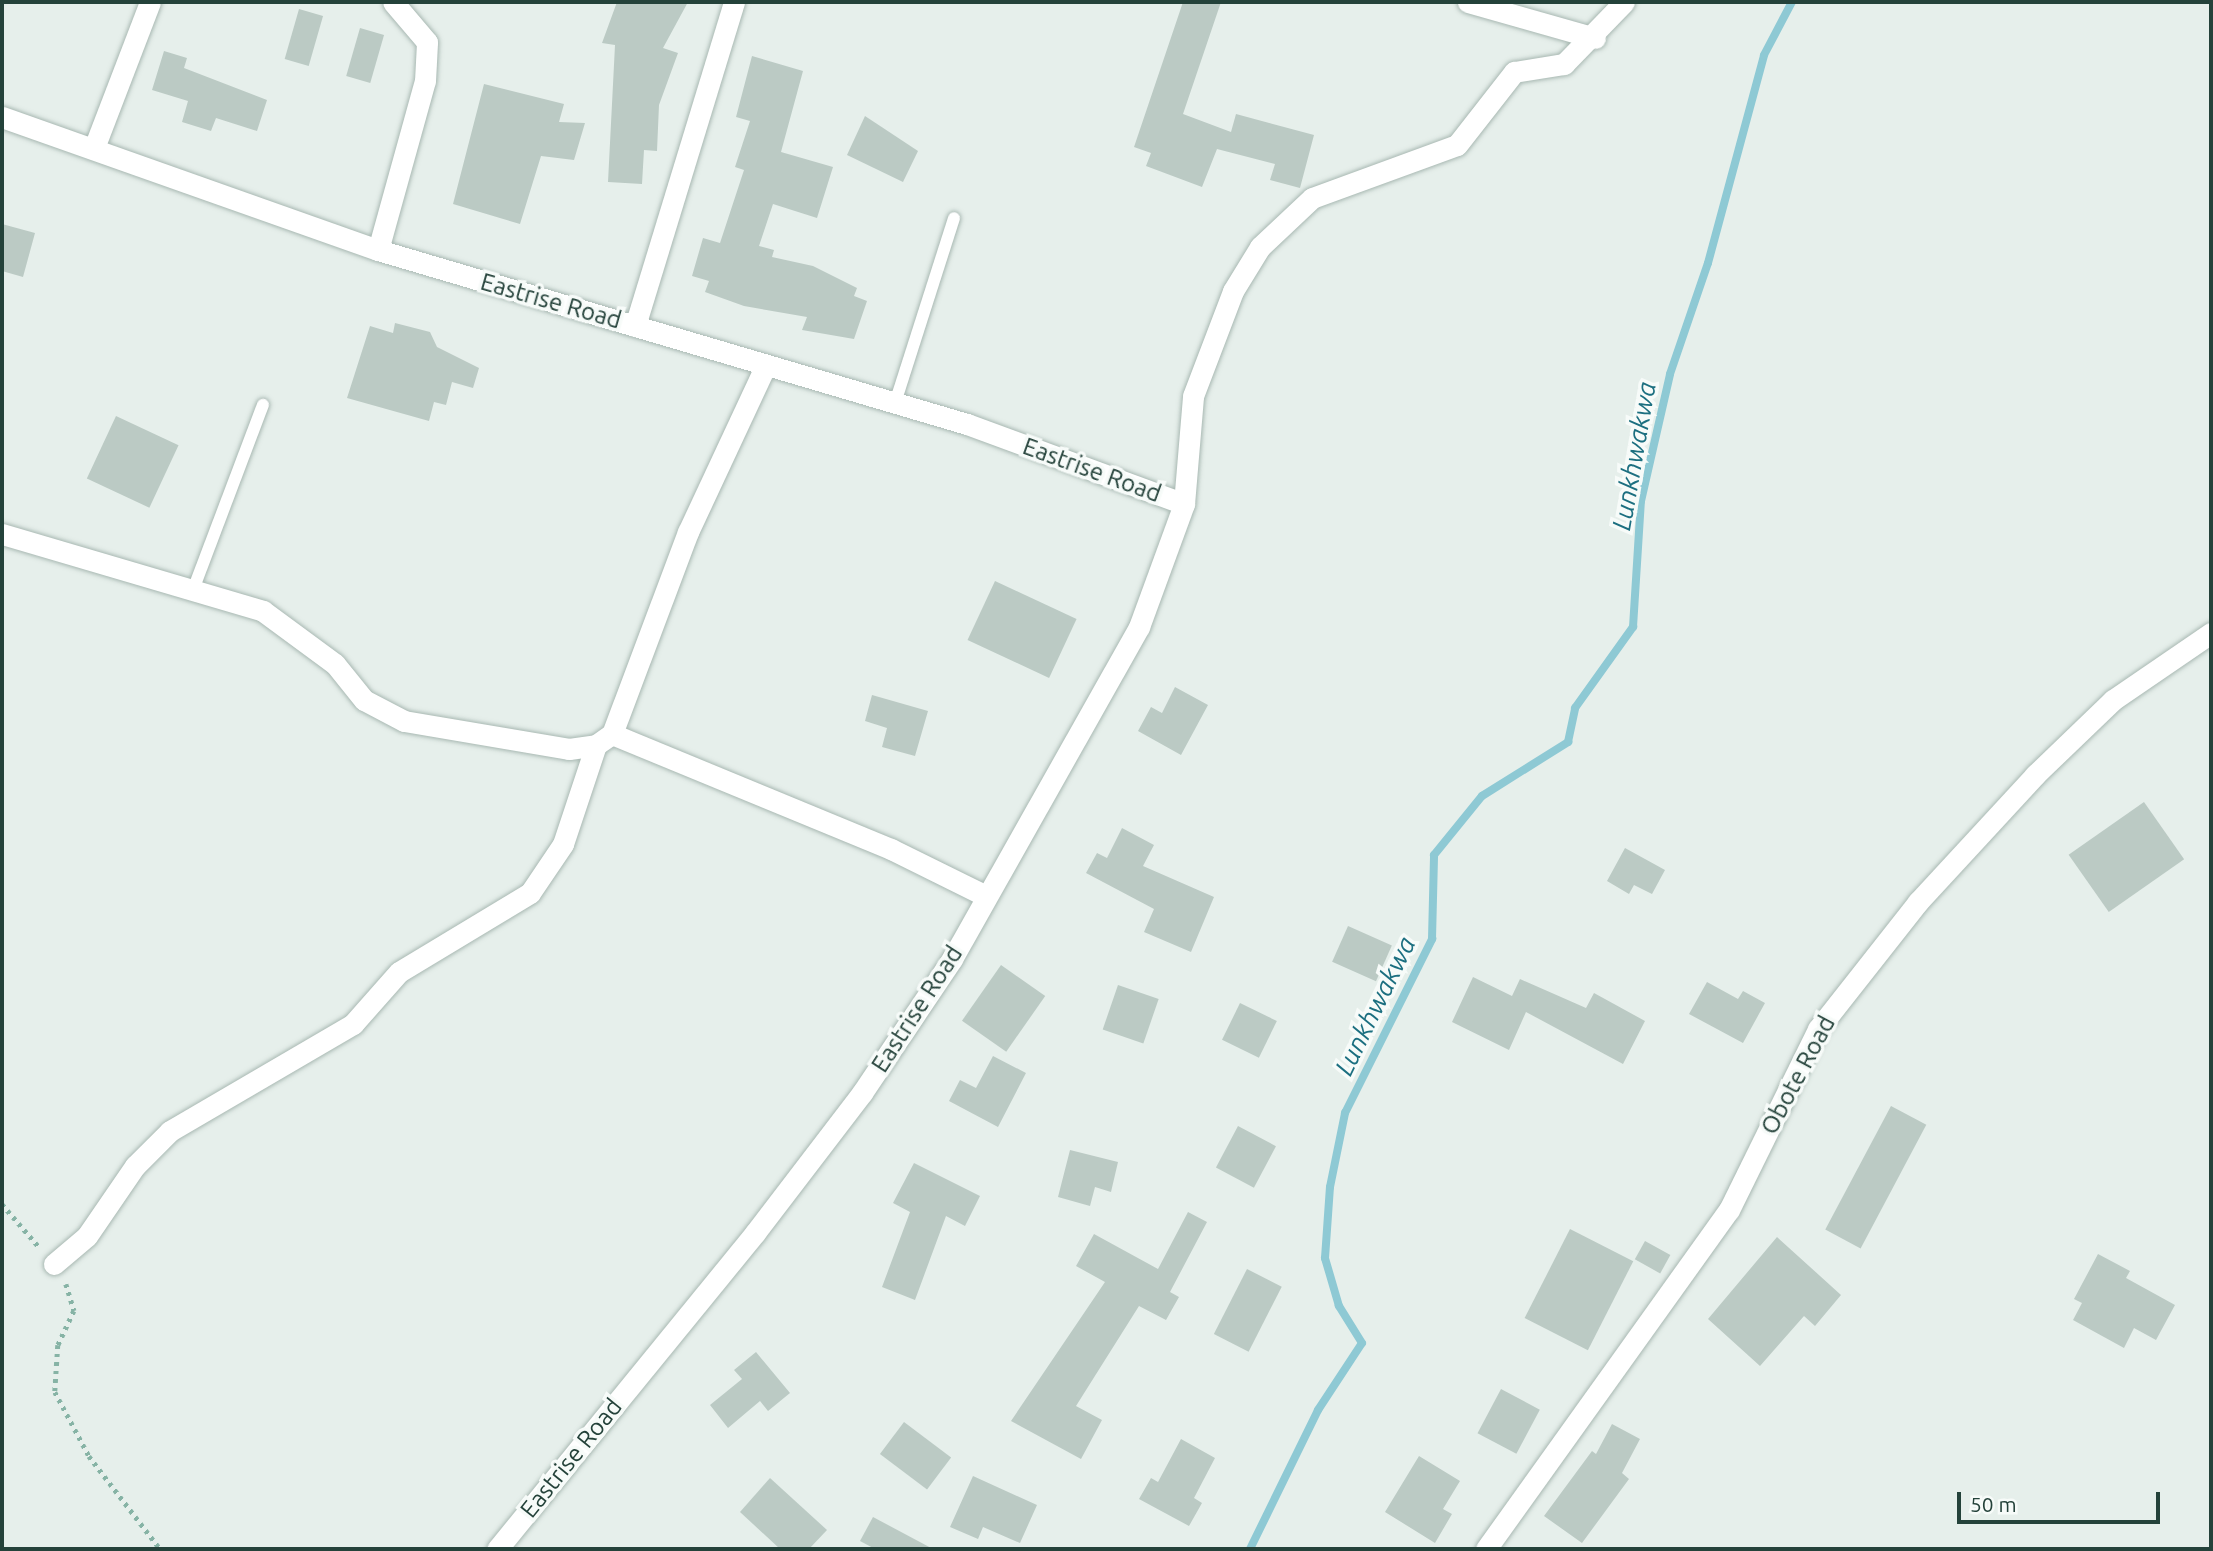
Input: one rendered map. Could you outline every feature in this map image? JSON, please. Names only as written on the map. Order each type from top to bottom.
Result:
[{"type":"street","points":[[94,148],[150,2]]},
{"type":"street","points":[[378,250],[425,80],[427,42],[393,2]]},
{"type":"street","points":[[635,326],[734,2]]},
{"type":"street","points":[[1468,2],[1595,38]]},
{"type":"street","points":[[1184,504],[1193,397],[1233,291],[1260,247],[1312,198],[1457,145],[1514,72],[1564,64],[1595,38],[1624,2]]},
{"type":"street","name":"Eastrise Road","points":[[2,117],[378,250],[895,403],[1184,504],[1139,627],[985,895],[952,959],[862,1093],[497,1549]]},
{"type":"street","points":[[54,1264],[87,1236],[135,1166],[170,1132],[353,1024],[399,972],[530,893],[563,844],[688,532],[766,365]]},
{"type":"street","points":[[2,534],[193,590],[273,618],[335,664],[364,700],[404,721],[569,749],[604,739],[891,849],[985,895]]},
{"type":"street","name":"Obote Road","points":[[1486,1549],[1729,1210],[1818,1029],[1918,902],[2035,775],[2113,700],[2211,633]]},
{"type":"lane","points":[[895,403],[954,218]]},
{"type":"lane","points":[[193,590],[263,405]]},
{"type":"path","points":[[2,1204],[54,1264],[74,1311],[58,1345],[55,1392],[89,1456],[160,1549]]},
{"type":"building","points":[[617,2],[688,2],[663,48],[678,53],[659,105],[657,151],[644,150],[642,184],[608,182],[615,45],[602,43]]},
{"type":"building","points":[[1183,2],[1221,2],[1183,114],[1231,132],[1236,114],[1314,135],[1300,188],[1270,180],[1275,164],[1217,149],[1202,187],[1146,166],[1151,153],[1134,147]]},
{"type":"building","points":[[299,9],[323,16],[309,66],[285,59]]},
{"type":"building","points":[[360,28],[384,35],[370,83],[346,76]]},
{"type":"building","points":[[164,51],[187,58],[184,68],[267,100],[257,131],[216,118],[211,131],[182,122],[188,101],[152,90]]},
{"type":"building","points":[[752,56],[803,71],[781,152],[833,167],[817,218],[773,204],[759,246],[774,250],[772,257],[813,266],[857,288],[854,296],[867,301],[854,339],[802,330],[807,317],[744,306],[705,292],[709,281],[692,276],[703,238],[720,243],[744,170],[735,167],[750,121],[736,117]]},
{"type":"building","points":[[484,84],[564,104],[559,122],[585,123],[574,160],[541,156],[520,224],[453,204]]},
{"type":"building","points":[[865,116],[918,151],[903,182],[847,155]]},
{"type":"building","points":[[2,224],[35,233],[23,277],[2,271]]},
{"type":"building","points":[[395,323],[430,332],[437,347],[479,368],[473,388],[452,382],[446,405],[434,402],[429,421],[347,398],[370,326],[393,333]]},
{"type":"building","points":[[116,416],[179,445],[149,508],[87,479]]},
{"type":"building","points":[[995,581],[1077,619],[1049,678],[968,640]]},
{"type":"building","points":[[1175,687],[1208,705],[1181,755],[1138,731],[1151,707],[1162,713]]},
{"type":"building","points":[[872,695],[928,711],[915,756],[882,747],[887,728],[865,721]]},
{"type":"building","points":[[2144,802],[2184,859],[2109,912],[2069,855]]},
{"type":"building","points":[[1122,828],[1154,845],[1143,866],[1214,897],[1191,952],[1144,932],[1154,909],[1086,873],[1097,853],[1107,858]]},
{"type":"building","points":[[1625,848],[1665,870],[1652,894],[1634,885],[1629,894],[1607,881]]},
{"type":"building","points":[[1348,926],[1392,946],[1376,981],[1332,962]]},
{"type":"building","points":[[1001,965],[1045,996],[1006,1052],[962,1021]]},
{"type":"building","points":[[1473,977],[1512,996],[1520,979],[1586,1008],[1594,993],[1645,1021],[1623,1064],[1526,1012],[1509,1050],[1452,1022]]},
{"type":"building","points":[[1707,982],[1738,999],[1743,991],[1765,1003],[1743,1043],[1689,1014]]},
{"type":"building","points":[[1118,985],[1159,999],[1143,1043],[1103,1029]]},
{"type":"building","points":[[1240,1003],[1277,1021],[1259,1058],[1222,1040]]},
{"type":"building","points":[[993,1056],[1026,1073],[998,1127],[949,1101],[960,1080],[976,1088]]},
{"type":"building","points":[[1891,1106],[1926,1125],[1861,1248],[1825,1230]]},
{"type":"building","points":[[1238,1126],[1276,1146],[1254,1188],[1216,1167]]},
{"type":"building","points":[[1070,1150],[1118,1162],[1111,1192],[1095,1187],[1090,1206],[1058,1197]]},
{"type":"building","points":[[914,1163],[980,1196],[965,1226],[946,1216],[915,1300],[882,1287],[910,1212],[893,1203]]},
{"type":"building","points":[[1188,1212],[1207,1222],[1170,1292],[1179,1297],[1166,1320],[1139,1306],[1076,1406],[1102,1420],[1081,1459],[1011,1421],[1105,1282],[1076,1266],[1094,1234],[1158,1269]]},
{"type":"building","points":[[1570,1229],[1633,1261],[1588,1350],[1525,1318]]},
{"type":"building","points":[[1777,1237],[1841,1295],[1815,1326],[1804,1316],[1760,1366],[1708,1319]]},
{"type":"building","points":[[1645,1241],[1670,1255],[1660,1273],[1635,1259]]},
{"type":"building","points":[[2098,1254],[2130,1271],[2126,1278],[2175,1305],[2156,1340],[2134,1328],[2124,1348],[2073,1320],[2082,1303],[2074,1299]]},
{"type":"building","points":[[1247,1269],[1282,1287],[1249,1352],[1214,1334]]},
{"type":"building","points":[[756,1352],[790,1393],[768,1411],[760,1401],[728,1428],[710,1405],[742,1379],[734,1370]]},
{"type":"building","points":[[1501,1389],[1540,1410],[1516,1454],[1478,1433]]},
{"type":"building","points":[[904,1422],[951,1458],[927,1489],[880,1454]]},
{"type":"building","points":[[1612,1424],[1640,1439],[1622,1473],[1629,1479],[1582,1543],[1544,1516],[1592,1451],[1596,1454]]},
{"type":"building","points":[[1181,1439],[1215,1458],[1194,1498],[1202,1503],[1189,1526],[1139,1499],[1151,1478],[1158,1482]]},
{"type":"building","points":[[1419,1456],[1460,1481],[1443,1509],[1452,1514],[1435,1543],[1385,1512]]},
{"type":"building","points":[[973,1476],[1037,1505],[1020,1543],[983,1527],[978,1539],[950,1527]]},
{"type":"building","points":[[770,1478],[827,1530],[809,1549],[780,1549],[740,1512]]},
{"type":"building","points":[[873,1517],[933,1549],[875,1549],[860,1541]]},
{"type":"waterway","name":"Lunkhwakwa","points":[[1250,1549],[1318,1410],[1362,1343],[1339,1306],[1325,1258],[1330,1187],[1345,1113],[1432,939],[1434,855],[1482,796],[1568,742],[1575,708],[1633,627],[1641,501],[1670,374],[1708,263],[1764,55],[1792,2]]}]
